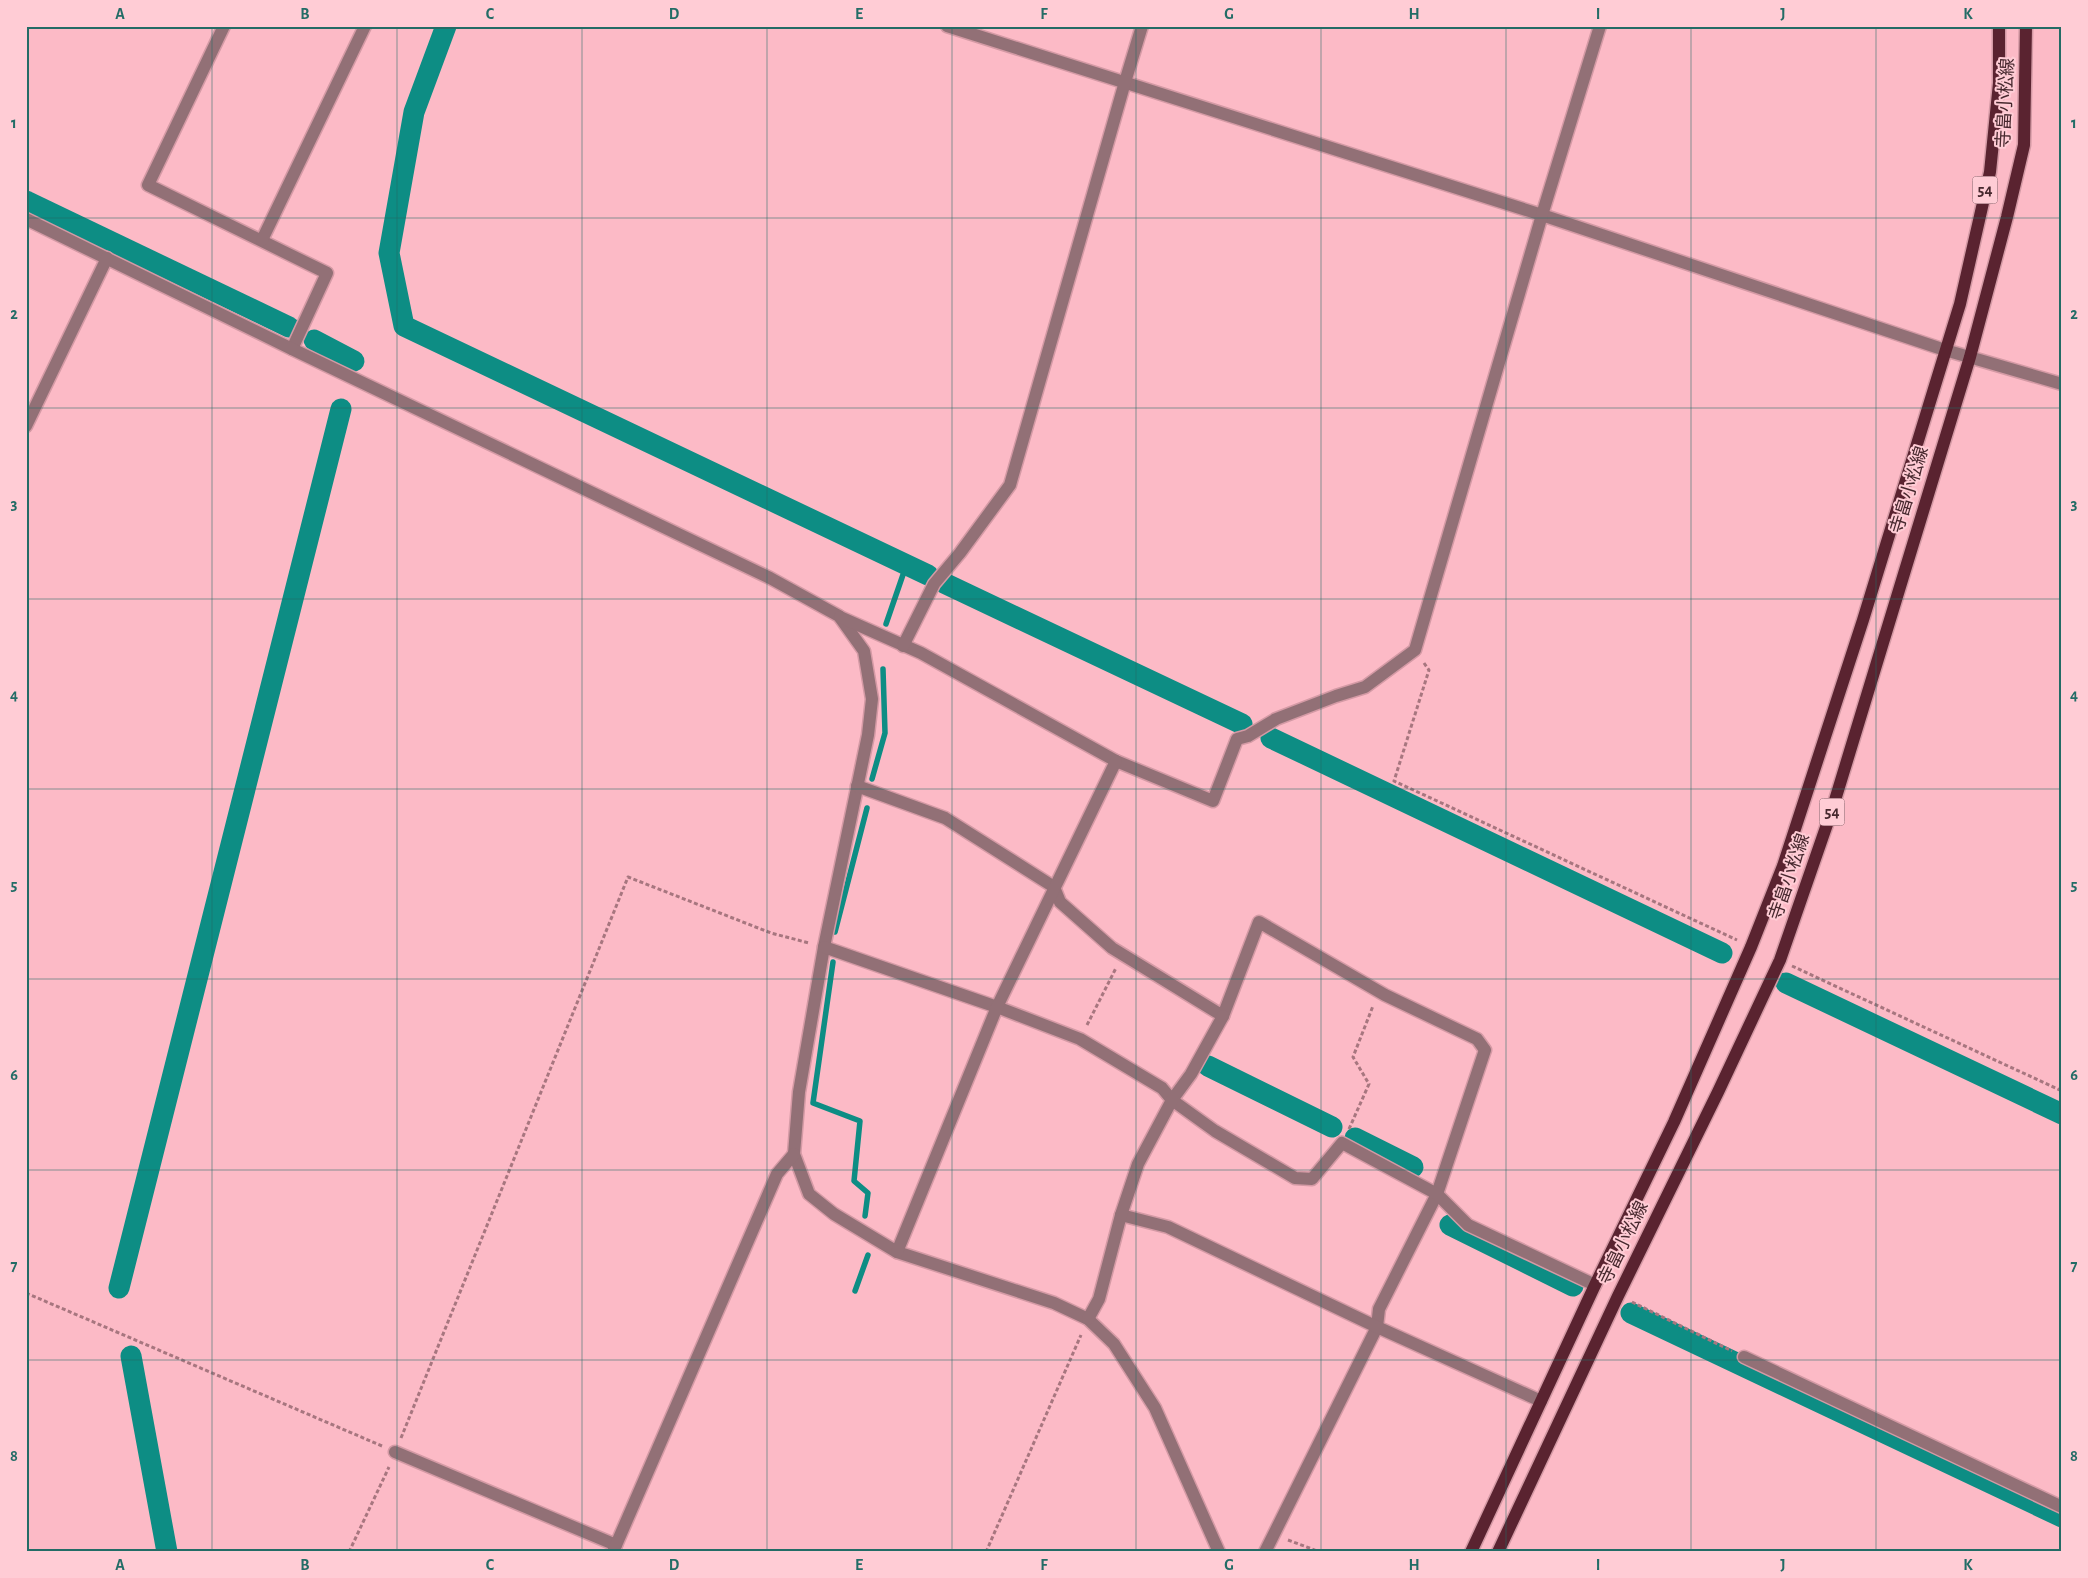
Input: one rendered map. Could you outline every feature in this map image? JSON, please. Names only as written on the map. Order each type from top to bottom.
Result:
[{"type":"main road","name":"寺畠小松線","points":[[1471,1552],[1595,1285],[1674,1122],[1752,947],[1783,866],[1863,620],[1960,304],[1990,172],[1999,82],[1999,26]]},
{"type":"main road","name":"寺畠小松線","points":[[1498,1552],[1618,1296],[1780,960],[1832,810],[1984,308],[2024,145],[2026,26]]},
{"type":"street","points":[[224,26],[148,185],[326,273],[292,349]]},
{"type":"street","points":[[262,240],[365,26]]},
{"type":"street","points":[[947,26],[1542,215],[1945,350],[2062,384]]},
{"type":"street","points":[[903,646],[934,584],[960,553],[1010,485],[1142,26]]},
{"type":"street","points":[[26,220],[770,578],[839,616],[921,653],[1116,762],[1213,801],[1237,739],[1248,736],[1276,719],[1365,687],[1415,650],[1542,215],[1600,26]]},
{"type":"street","points":[[26,426],[107,258]]},
{"type":"street","points":[[839,616],[864,651],[872,699],[868,735],[824,947],[799,1092],[794,1154],[809,1194],[834,1214],[897,1252],[1054,1303],[1088,1319],[1114,1344],[1155,1408],[1219,1552]]},
{"type":"street","points":[[897,1252],[997,1007],[1116,762]]},
{"type":"street","points":[[857,786],[945,818],[1054,887],[1060,902],[1112,948],[1223,1016]]},
{"type":"street","points":[[1088,1319],[1099,1299],[1121,1214],[1138,1164],[1172,1100],[1191,1074],[1223,1016],[1258,922],[1379,991],[1477,1039],[1485,1050],[1437,1194],[1379,1308],[1377,1327],[1265,1552]]},
{"type":"street","points":[[824,947],[997,1007],[1080,1039],[1162,1088],[1172,1100],[1215,1131],[1295,1178],[1312,1179],[1342,1143],[1437,1194],[1468,1225],[1595,1285]]},
{"type":"street","points":[[396,1452],[614,1549],[777,1174],[794,1154]]},
{"type":"street","points":[[1121,1214],[1168,1227],[1377,1327],[1541,1401]]},
{"type":"street","points":[[1744,1357],[2062,1507]]},
{"type":"path","points":[[1415,650],[1429,670],[1394,781],[1752,947]]},
{"type":"path","points":[[349,1552],[396,1452],[628,877],[771,933],[824,947]]},
{"type":"path","points":[[1080,1039],[1123,954]]},
{"type":"path","points":[[1780,960],[2062,1091]]},
{"type":"path","points":[[1342,1143],[1369,1084],[1353,1057],[1379,991]]},
{"type":"path","points":[[26,1293],[396,1452]]},
{"type":"path","points":[[1618,1296],[1744,1357]]},
{"type":"path","points":[[986,1552],[1088,1319]]},
{"type":"path","points":[[1274,1534],[1320,1552]]},
{"type":"waterway","points":[[446,26],[414,112],[389,253],[404,326],[928,575]]},
{"type":"waterway","points":[[26,201],[289,327]]},
{"type":"waterway","points":[[314,340],[354,361]]},
{"type":"waterway","points":[[119,1288],[341,409]]},
{"type":"waterway","points":[[886,624],[906,566]]},
{"type":"waterway","points":[[944,583],[1242,724]]},
{"type":"waterway","points":[[872,779],[885,733],[883,669]]},
{"type":"waterway","points":[[1271,738],[1722,953]]},
{"type":"waterway","points":[[835,932],[867,808]]},
{"type":"waterway","points":[[833,962],[813,1103],[860,1121],[854,1181],[868,1193],[865,1216]]},
{"type":"waterway","points":[[1786,983],[2062,1114]]},
{"type":"waterway","points":[[1208,1066],[1332,1127]]},
{"type":"waterway","points":[[1355,1138],[1413,1167]]},
{"type":"waterway","points":[[1450,1225],[1573,1286]]},
{"type":"waterway","points":[[855,1291],[868,1255]]},
{"type":"waterway","points":[[1631,1313],[2062,1517]]},
{"type":"waterway","points":[[131,1356],[167,1552]]}]
